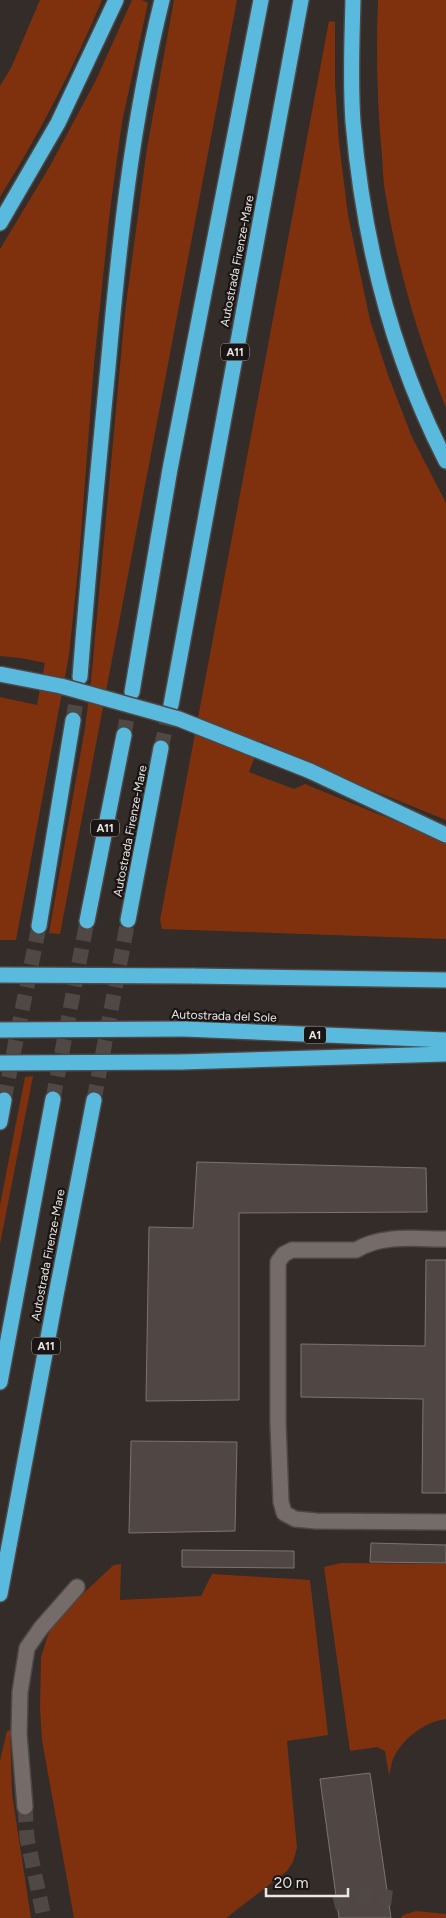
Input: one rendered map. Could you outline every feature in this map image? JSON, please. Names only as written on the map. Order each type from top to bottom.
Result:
[{"type":"highway","points":[[0,223],[58,123],[116,0]]},
{"type":"highway","points":[[80,677],[114,306],[129,167],[153,34],[162,0]]},
{"type":"highway","name":"Autostrada Firenze-Mare","points":[[132,692],[170,469],[261,0]]},
{"type":"highway","name":"Autostrada Firenze-Mare","points":[[171,705],[301,0]]},
{"type":"highway","points":[[353,0],[353,120],[361,193],[374,258],[389,320],[410,382],[446,461]]},
{"type":"highway","points":[[0,674],[61,686],[179,719],[310,771],[446,835]]},
{"type":"highway","points":[[38,926],[73,720]]},
{"type":"highway","name":"Autostrada Firenze-Mare","points":[[87,921],[124,735]]},
{"type":"highway","name":"Autostrada Firenze-Mare","points":[[128,920],[161,748]]},
{"type":"highway","points":[[0,975],[446,980]]},
{"type":"highway","name":"Autostrada del Sole","points":[[0,1030],[185,1029],[446,1040]]},
{"type":"highway","points":[[0,1062],[181,1062],[446,1054]]},
{"type":"highway","name":"Autostrada Firenze-Mare","points":[[0,1382],[54,1099]]},
{"type":"highway","points":[[0,1122],[4,1100]]},
{"type":"highway","name":"Autostrada Firenze-Mare","points":[[0,1594],[94,1100]]},
{"type":"lane","points":[[446,1239],[384,1239],[365,1244],[356,1250],[345,1251],[292,1250],[284,1254],[278,1262],[277,1306],[278,1423],[281,1502],[284,1513],[293,1519],[316,1521],[446,1522]]},
{"type":"lane","points":[[25,1807],[19,1734],[20,1692],[27,1648],[41,1628],[78,1587]]},
{"type":"shaded area","points":[[40,0],[102,0],[55,101],[0,197],[0,86],[11,68]]},
{"type":"shaded area","points":[[132,0],[142,0],[148,3],[122,122],[110,210],[94,364],[79,560],[69,655],[16,940],[0,940],[0,697],[37,705],[45,663],[0,656],[0,249],[50,166],[96,80]]},
{"type":"shaded area","points":[[174,0],[237,0],[60,934],[49,933],[85,728],[125,312],[147,148]]},
{"type":"shaded area","points":[[378,0],[446,0],[446,408],[410,304],[385,192],[378,98]]},
{"type":"shaded area","points":[[329,21],[335,22],[335,83],[339,143],[348,215],[370,320],[388,375],[412,437],[446,503],[446,820],[313,766],[261,741],[249,772],[294,789],[305,784],[446,842],[446,939],[162,929],[160,920]]},
{"type":"shaded area","points":[[33,1076],[0,1244],[0,1205],[25,1077]]},
{"type":"shaded area","points":[[341,1563],[446,1564],[446,1719],[422,1728],[408,1738],[393,1759],[389,1775],[385,1751],[377,1747],[350,1751],[324,1567]]},
{"type":"shaded area","points":[[121,1564],[120,1600],[201,1596],[212,1574],[310,1580],[328,1735],[287,1741],[297,1848],[293,1862],[287,1871],[226,1918],[74,1918],[42,1740],[40,1708],[41,1657],[48,1635],[69,1607],[114,1565]]},
{"type":"shaded area","points":[[10,1730],[12,1794],[31,1918],[0,1918],[0,1761],[7,1731]]},
{"type":"shaded area","points":[[416,1911],[446,1914],[446,1918],[401,1918],[403,1915]]},
{"type":"building","points":[[197,1162],[426,1168],[427,1212],[239,1213],[239,1400],[146,1401],[149,1227],[193,1228]]},
{"type":"building","points":[[426,1260],[446,1260],[446,1493],[422,1493],[423,1399],[301,1397],[301,1344],[425,1346]]},
{"type":"building","points":[[131,1441],[237,1442],[235,1531],[129,1533]]},
{"type":"building","points":[[371,1543],[446,1545],[446,1563],[370,1562]]},
{"type":"building","points":[[182,1550],[294,1551],[294,1568],[182,1567]]},
{"type":"building","points":[[370,1773],[391,1918],[339,1918],[320,1779]]},
{"type":"tunnel","points":[[73,720],[80,678]]},
{"type":"tunnel","points":[[124,735],[131,693]]},
{"type":"tunnel","points":[[161,748],[171,705]]},
{"type":"tunnel","points":[[94,1100],[128,920]]},
{"type":"tunnel","points":[[53,1099],[87,921]]},
{"type":"tunnel","points":[[4,1100],[39,926]]},
{"type":"tunnel","points":[[25,1807],[27,1838],[44,1918]]},
{"type":"tunnel","points":[[334,1903],[366,1895],[392,1898]]}]
